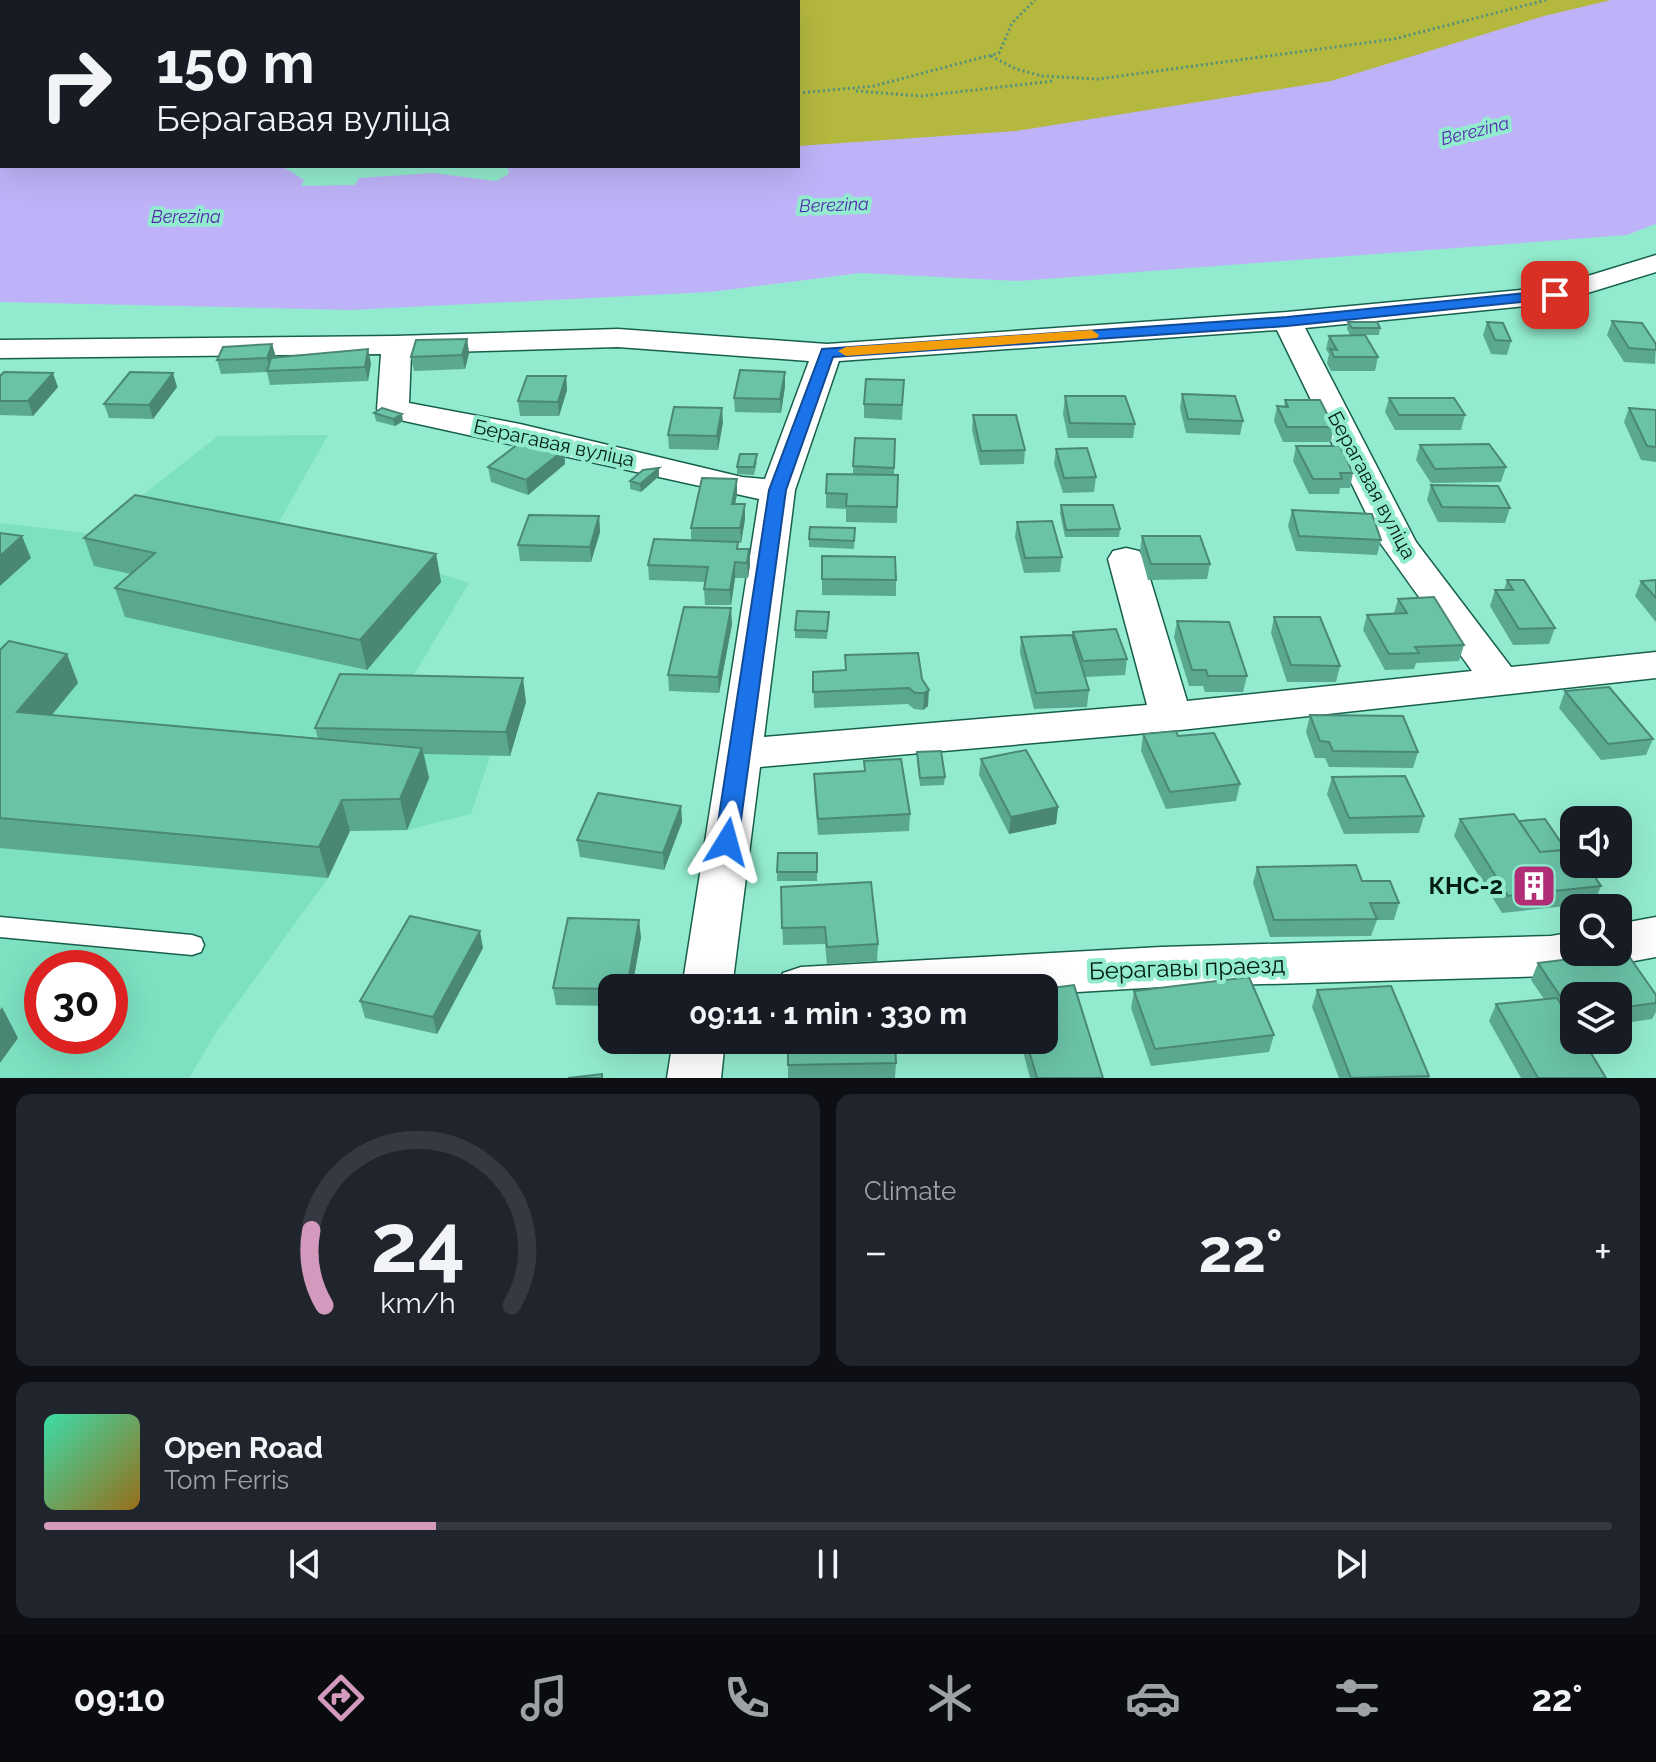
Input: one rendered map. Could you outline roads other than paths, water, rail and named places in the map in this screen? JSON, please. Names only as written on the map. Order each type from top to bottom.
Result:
[{"type":"street","points":[[0,349],[396,345],[618,338],[827,353],[1287,321],[1555,295],[1656,263]]},
{"type":"street","name":"Берагавая вуліца","points":[[1287,321],[1399,544],[1499,680]]},
{"type":"street","name":"Берагавая вуліца","points":[[396,345],[393,409],[535,437],[742,487],[778,490]]},
{"type":"street","points":[[709,974],[778,490],[827,353]]},
{"type":"street","points":[[1126,559],[1171,717]]},
{"type":"street","points":[[739,754],[1171,717],[1656,665]]},
{"type":"street","points":[[1632,941],[1656,937]]},
{"type":"street","name":"Берагавы праезд","points":[[1041,974],[1161,967],[1560,954]]},
{"type":"street","points":[[694,1078],[697,1054]]},
{"type":"lane","points":[[0,927],[192,945]]},
{"type":"water","name":"Berezina","points":[[1611,0],[1656,0],[1656,224],[1627,235],[1019,281],[861,273],[710,292],[351,310],[0,302],[0,168],[285,168],[304,180],[301,186],[355,185],[359,178],[433,173],[496,181],[509,174],[508,168],[800,168],[800,146],[1016,131],[1331,81],[1544,16]]},
{"type":"place","name":"КНС-2","points":[[1534,886]]}]
